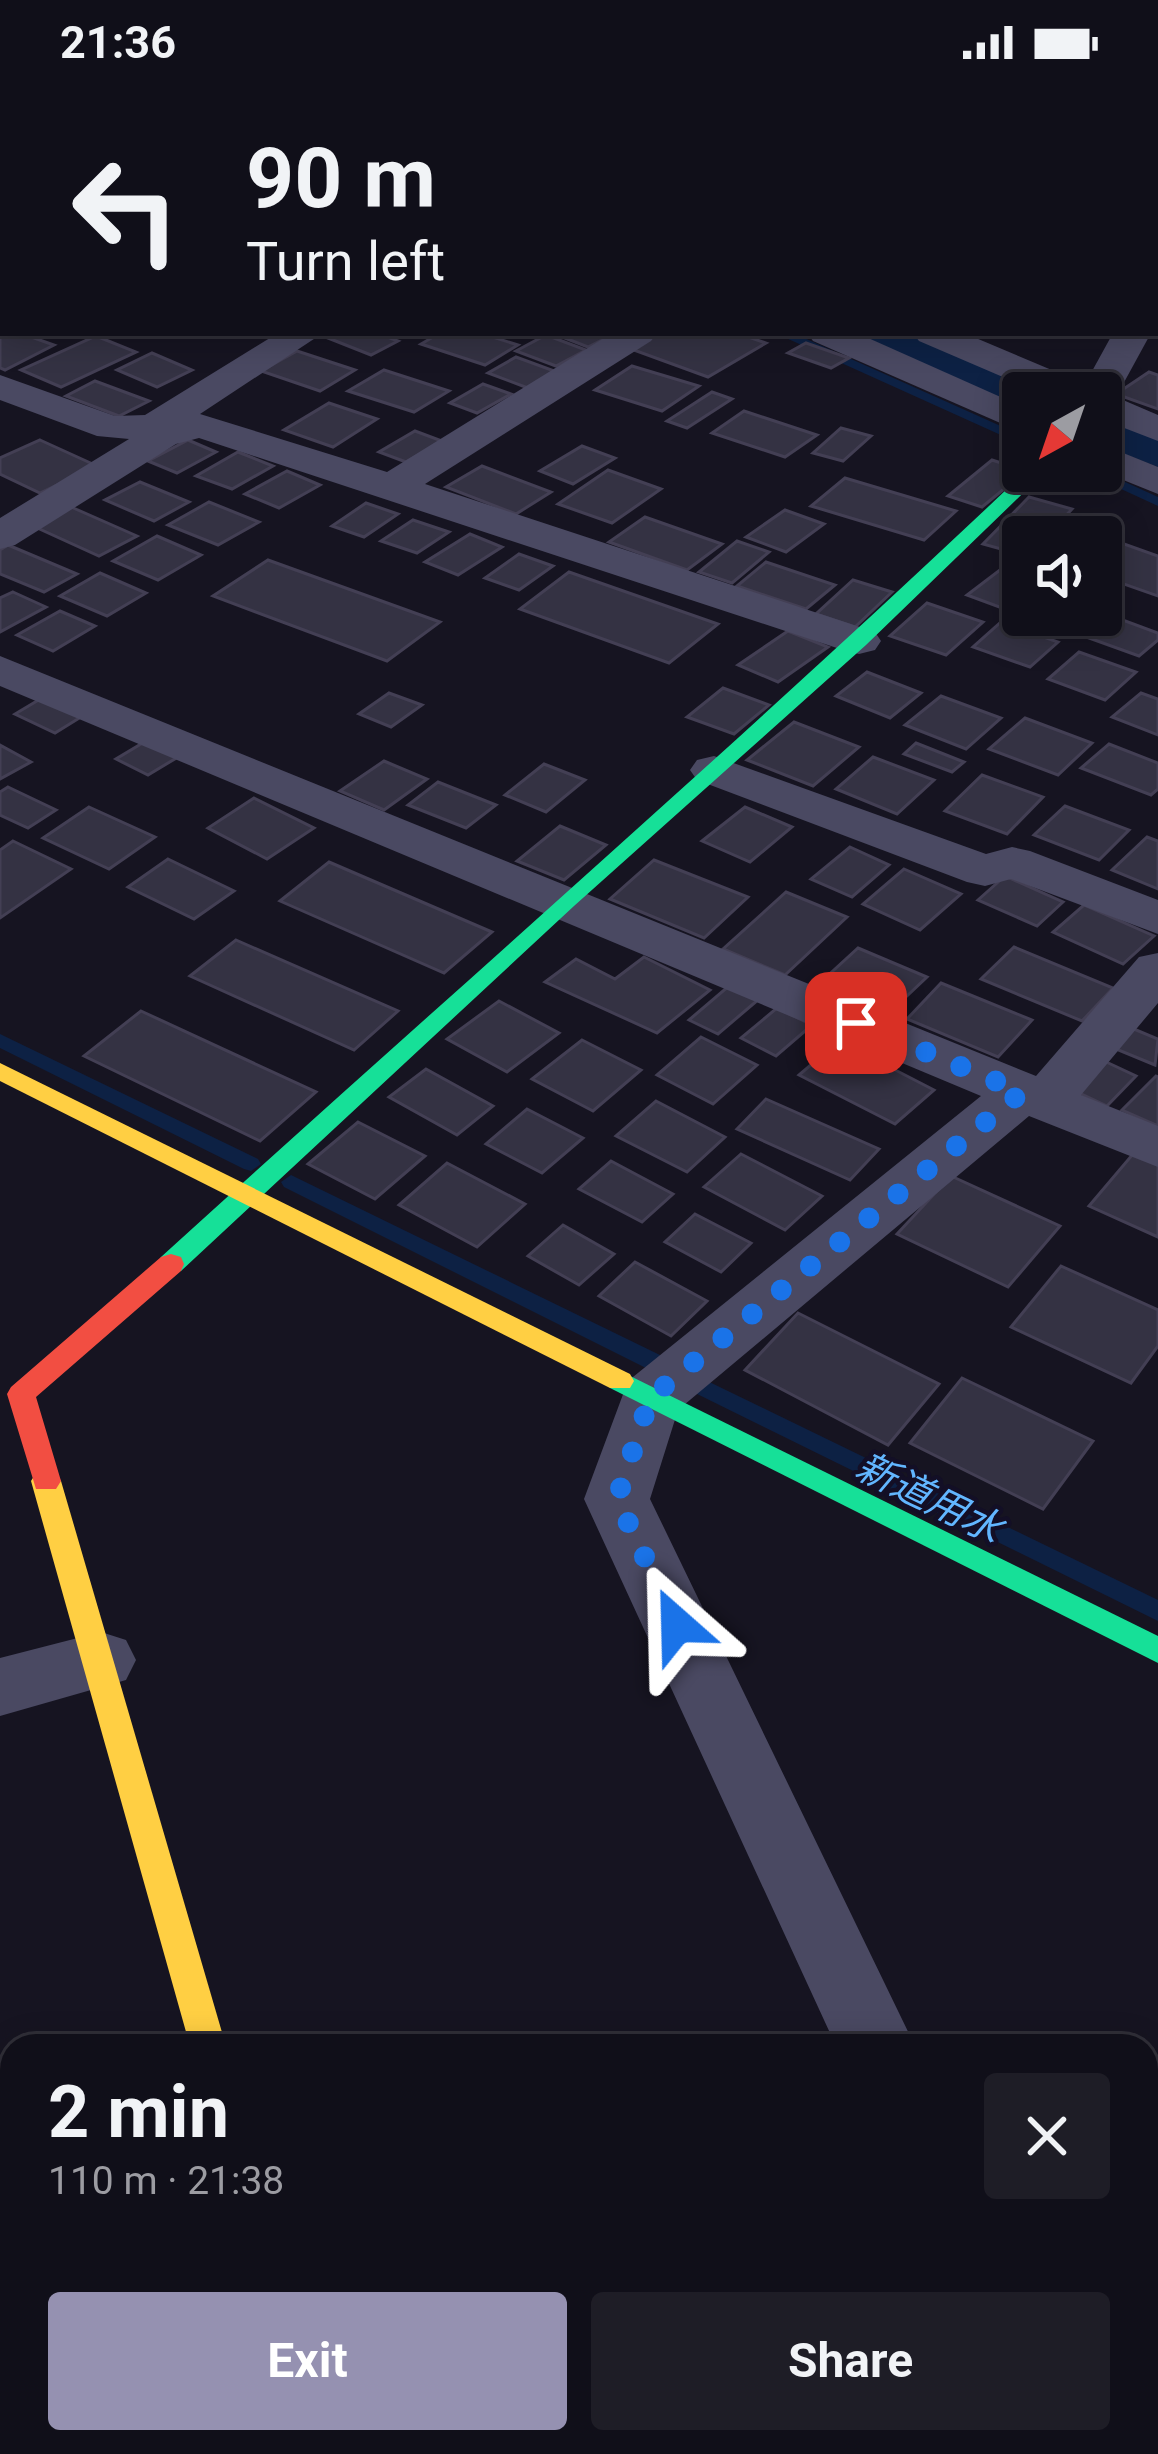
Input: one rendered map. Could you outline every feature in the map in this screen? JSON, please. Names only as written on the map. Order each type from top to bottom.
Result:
[{"type":"street","points":[[0,536],[300,336]]},
{"type":"street","points":[[392,487],[633,336]]},
{"type":"street","points":[[833,336],[1002,412]]},
{"type":"street","points":[[939,336],[1024,372]]},
{"type":"street","points":[[1111,372],[1130,336]]},
{"type":"street","points":[[0,387],[111,428],[158,431],[200,426],[859,641]]},
{"type":"street","points":[[1122,414],[1158,429]]},
{"type":"street","points":[[1122,466],[1158,482]]},
{"type":"street","points":[[205,2034],[21,1394],[246,1198],[566,902],[859,641],[1015,492]]},
{"type":"street","points":[[0,670],[1158,1148]]},
{"type":"street","points":[[714,770],[985,871],[1012,862],[1158,918]]},
{"type":"street","points":[[870,2034],[617,1499],[650,1398],[1033,1097],[1158,969]]},
{"type":"street","points":[[0,1071],[1158,1650]]},
{"type":"street","points":[[0,1688],[100,1660]]},
{"type":"building","points":[[0,336],[28,336],[54,345],[5,370],[0,368]]},
{"type":"building","points":[[96,336],[136,352],[61,387],[21,370]]},
{"type":"building","points":[[385,336],[398,341],[371,355],[328,338]]},
{"type":"building","points":[[435,336],[490,336],[518,345],[485,365],[421,344]]},
{"type":"building","points":[[544,336],[586,350],[556,366],[516,351]]},
{"type":"building","points":[[560,336],[610,336],[588,347]]},
{"type":"building","points":[[655,336],[746,336],[766,343],[708,377],[631,349]]},
{"type":"building","points":[[806,343],[849,358],[831,368],[788,353]]},
{"type":"building","points":[[297,351],[355,370],[320,391],[261,371]]},
{"type":"building","points":[[152,353],[192,370],[157,387],[117,370]]},
{"type":"building","points":[[516,357],[557,372],[528,388],[488,373]]},
{"type":"building","points":[[632,366],[699,386],[662,411],[595,390]]},
{"type":"building","points":[[384,370],[449,391],[414,412],[348,391]]},
{"type":"building","points":[[1149,372],[1158,375],[1158,409],[1122,396],[1122,390]]},
{"type":"building","points":[[95,381],[149,401],[119,416],[66,396]]},
{"type":"building","points":[[483,384],[511,394],[477,413],[450,403]]},
{"type":"building","points":[[712,392],[732,399],[687,428],[667,421]]},
{"type":"building","points":[[329,403],[377,419],[333,447],[284,430]]},
{"type":"building","points":[[744,411],[817,435],[785,457],[712,433]]},
{"type":"building","points":[[841,428],[871,436],[843,461],[813,453]]},
{"type":"building","points":[[415,431],[442,441],[406,462],[379,452]]},
{"type":"building","points":[[40,440],[97,466],[40,493],[0,474],[0,458]]},
{"type":"building","points":[[188,440],[216,452],[177,473],[148,461]]},
{"type":"building","points":[[582,446],[615,458],[573,484],[540,471]]},
{"type":"building","points":[[238,452],[273,466],[232,489],[196,476]]},
{"type":"building","points":[[992,460],[1002,463],[1002,491],[982,507],[948,496]]},
{"type":"building","points":[[482,466],[551,492],[516,514],[446,487]]},
{"type":"building","points":[[608,470],[661,489],[612,523],[558,504]]},
{"type":"building","points":[[287,471],[320,485],[279,508],[245,494]]},
{"type":"building","points":[[845,478],[956,511],[924,540],[811,506]]},
{"type":"building","points":[[140,482],[189,502],[154,521],[105,500]]},
{"type":"building","points":[[1029,497],[1072,509],[1066,516],[1010,516]]},
{"type":"building","points":[[209,502],[259,522],[218,545],[168,525]]},
{"type":"building","points":[[366,503],[398,514],[364,537],[332,526]]},
{"type":"building","points":[[71,507],[137,536],[99,556],[33,526]]},
{"type":"building","points":[[785,510],[824,524],[786,552],[746,537]]},
{"type":"building","points":[[645,517],[722,544],[687,570],[609,542]]},
{"type":"building","points":[[413,520],[449,532],[417,553],[381,541]]},
{"type":"building","points":[[1002,525],[1002,549],[983,544]]},
{"type":"building","points":[[470,534],[502,547],[458,575],[425,562]]},
{"type":"building","points":[[157,536],[201,555],[158,580],[113,561]]},
{"type":"building","points":[[737,541],[769,552],[732,583],[699,572]]},
{"type":"building","points":[[1122,543],[1158,556],[1158,596],[1122,583]]},
{"type":"building","points":[[8,545],[77,574],[44,592],[0,574],[0,550]]},
{"type":"building","points":[[519,554],[553,566],[519,590],[485,578]]},
{"type":"building","points":[[268,560],[440,622],[387,661],[213,596]]},
{"type":"building","points":[[766,562],[835,585],[806,609],[737,586]]},
{"type":"building","points":[[1000,570],[1002,571],[1002,608],[967,595]]},
{"type":"building","points":[[569,572],[718,624],[669,663],[520,609]]},
{"type":"building","points":[[100,573],[146,593],[107,616],[60,596]]},
{"type":"building","points":[[853,580],[892,592],[855,627],[816,614]]},
{"type":"building","points":[[13,592],[46,607],[0,632],[0,598]]},
{"type":"building","points":[[927,603],[983,622],[946,655],[890,636]]},
{"type":"building","points":[[60,611],[95,626],[53,651],[17,635]]},
{"type":"building","points":[[1122,620],[1158,633],[1158,640],[1139,656],[1083,636],[1122,636]]},
{"type":"building","points":[[1001,622],[1002,636],[1041,636],[1058,642],[1030,667],[973,647]]},
{"type":"building","points":[[788,631],[828,647],[778,682],[738,665]]},
{"type":"building","points":[[1079,652],[1136,672],[1105,700],[1048,679]]},
{"type":"building","points":[[867,672],[921,693],[890,718],[836,696]]},
{"type":"building","points":[[723,688],[769,705],[734,734],[687,717]]},
{"type":"building","points":[[389,693],[422,705],[391,727],[359,714]]},
{"type":"building","points":[[1141,693],[1158,699],[1158,735],[1112,717]]},
{"type":"building","points":[[941,696],[1001,718],[966,749],[905,725]]},
{"type":"building","points":[[42,698],[81,717],[55,733],[15,714]]},
{"type":"building","points":[[1025,718],[1092,743],[1058,775],[989,749]]},
{"type":"building","points":[[794,722],[859,747],[813,786],[747,760]]},
{"type":"building","points":[[146,741],[178,757],[148,775],[116,759]]},
{"type":"building","points":[[916,743],[964,762],[952,772],[904,754]]},
{"type":"building","points":[[1109,744],[1158,763],[1158,789],[1151,795],[1081,768]]},
{"type":"building","points":[[0,745],[31,762],[0,779]]},
{"type":"building","points":[[873,757],[934,780],[897,814],[836,789]]},
{"type":"building","points":[[384,761],[427,779],[384,810],[340,791]]},
{"type":"building","points":[[544,764],[585,780],[546,812],[505,795]]},
{"type":"building","points":[[982,775],[1043,797],[1007,834],[945,811]]},
{"type":"building","points":[[438,782],[496,805],[466,828],[408,805]]},
{"type":"building","points":[[8,787],[56,810],[28,828],[0,815],[0,792]]},
{"type":"building","points":[[254,798],[314,828],[267,859],[208,828]]},
{"type":"building","points":[[1065,806],[1129,830],[1099,860],[1034,835]]},
{"type":"building","points":[[89,807],[155,837],[109,869],[43,838]]},
{"type":"building","points":[[745,807],[792,827],[750,862],[702,841]]},
{"type":"building","points":[[560,826],[606,845],[564,880],[517,861]]},
{"type":"building","points":[[1147,837],[1158,841],[1158,889],[1112,870]]},
{"type":"building","points":[[13,841],[71,869],[0,918],[0,850]]},
{"type":"building","points":[[850,847],[889,865],[852,897],[811,879]]},
{"type":"building","points":[[168,859],[234,891],[194,919],[128,887]]},
{"type":"building","points":[[654,860],[748,897],[704,938],[610,899]]},
{"type":"building","points":[[329,862],[492,932],[444,973],[280,901]]},
{"type":"building","points":[[904,869],[961,894],[920,930],[863,904]]},
{"type":"building","points":[[1005,876],[1063,902],[1037,926],[978,900]]},
{"type":"building","points":[[786,892],[847,917],[785,975],[723,949]]},
{"type":"building","points":[[1084,905],[1154,936],[1123,964],[1053,932]]},
{"type":"building","points":[[236,940],[398,1011],[354,1050],[190,976]]},
{"type":"building","points":[[1014,947],[1113,988],[1082,1021],[981,979]]},
{"type":"building","points":[[858,948],[927,977],[891,1011],[822,981]]},
{"type":"building","points":[[644,957],[710,990],[657,1033],[545,982],[576,959],[615,979]]},
{"type":"building","points":[[941,983],[1032,1020],[998,1057],[907,1019]]},
{"type":"building","points":[[730,985],[759,999],[718,1034],[689,1020]]},
{"type":"building","points":[[499,1001],[559,1033],[507,1072],[447,1039]]},
{"type":"building","points":[[777,1008],[812,1025],[776,1056],[741,1038]]},
{"type":"building","points":[[141,1011],[316,1092],[260,1141],[84,1056]]},
{"type":"building","points":[[1129,1027],[1158,1039],[1155,1065],[1111,1047]]},
{"type":"building","points":[[701,1037],[757,1065],[713,1104],[657,1075]]},
{"type":"building","points":[[582,1040],[641,1070],[593,1111],[532,1079]]},
{"type":"building","points":[[839,1041],[934,1090],[895,1124],[799,1075]]},
{"type":"building","points":[[1102,1060],[1136,1076],[1107,1106],[1073,1090]]},
{"type":"building","points":[[426,1069],[493,1106],[457,1135],[389,1097]]},
{"type":"building","points":[[1158,1077],[1158,1126],[1122,1110]]},
{"type":"building","points":[[766,1099],[879,1149],[850,1180],[737,1129]]},
{"type":"building","points":[[656,1101],[725,1137],[687,1172],[616,1136]]},
{"type":"building","points":[[527,1109],[583,1138],[542,1173],[486,1144]]},
{"type":"building","points":[[358,1122],[425,1156],[375,1199],[308,1164]]},
{"type":"building","points":[[741,1154],[822,1196],[785,1230],[704,1187]]},
{"type":"building","points":[[1133,1154],[1158,1165],[1158,1237],[1089,1206]]},
{"type":"building","points":[[611,1161],[673,1194],[642,1222],[579,1189]]},
{"type":"building","points":[[447,1163],[525,1204],[477,1247],[399,1205]]},
{"type":"building","points":[[951,1176],[1060,1226],[1008,1287],[897,1234]]},
{"type":"building","points":[[695,1214],[751,1243],[721,1272],[665,1242]]},
{"type":"building","points":[[563,1225],[614,1254],[579,1285],[528,1256]]},
{"type":"building","points":[[635,1262],[707,1301],[671,1336],[599,1296]]},
{"type":"building","points":[[1061,1266],[1158,1310],[1158,1346],[1131,1383],[1011,1327]]},
{"type":"building","points":[[798,1313],[939,1384],[888,1445],[745,1370]]},
{"type":"building","points":[[962,1378],[1093,1441],[1043,1509],[910,1443]]},
{"type":"waterway","points":[[789,336],[1002,432]]},
{"type":"waterway","points":[[890,336],[1002,385]]},
{"type":"waterway","points":[[1122,437],[1158,453]]},
{"type":"waterway","points":[[1122,486],[1158,502]]},
{"type":"waterway","name":"新道用水","points":[[0,1040],[251,1164]]},
{"type":"waterway","name":"新道用水","points":[[291,1182],[656,1363]]},
{"type":"waterway","name":"新道用水","points":[[699,1385],[1158,1611]]},
{"type":"traffic: fast","points":[[171,1264],[566,901],[859,641],[1015,492]]},
{"type":"traffic: fast","points":[[620,1381],[1158,1650]]},
{"type":"traffic: slow","points":[[0,1071],[620,1381]]},
{"type":"traffic: slow","points":[[46,1481],[205,2034]]},
{"type":"traffic: jam","points":[[46,1481],[21,1394],[171,1264]]},
{"type":"route","points":[[677,1625],[617,1499],[650,1398],[1022,1092],[856,1023]]}]
